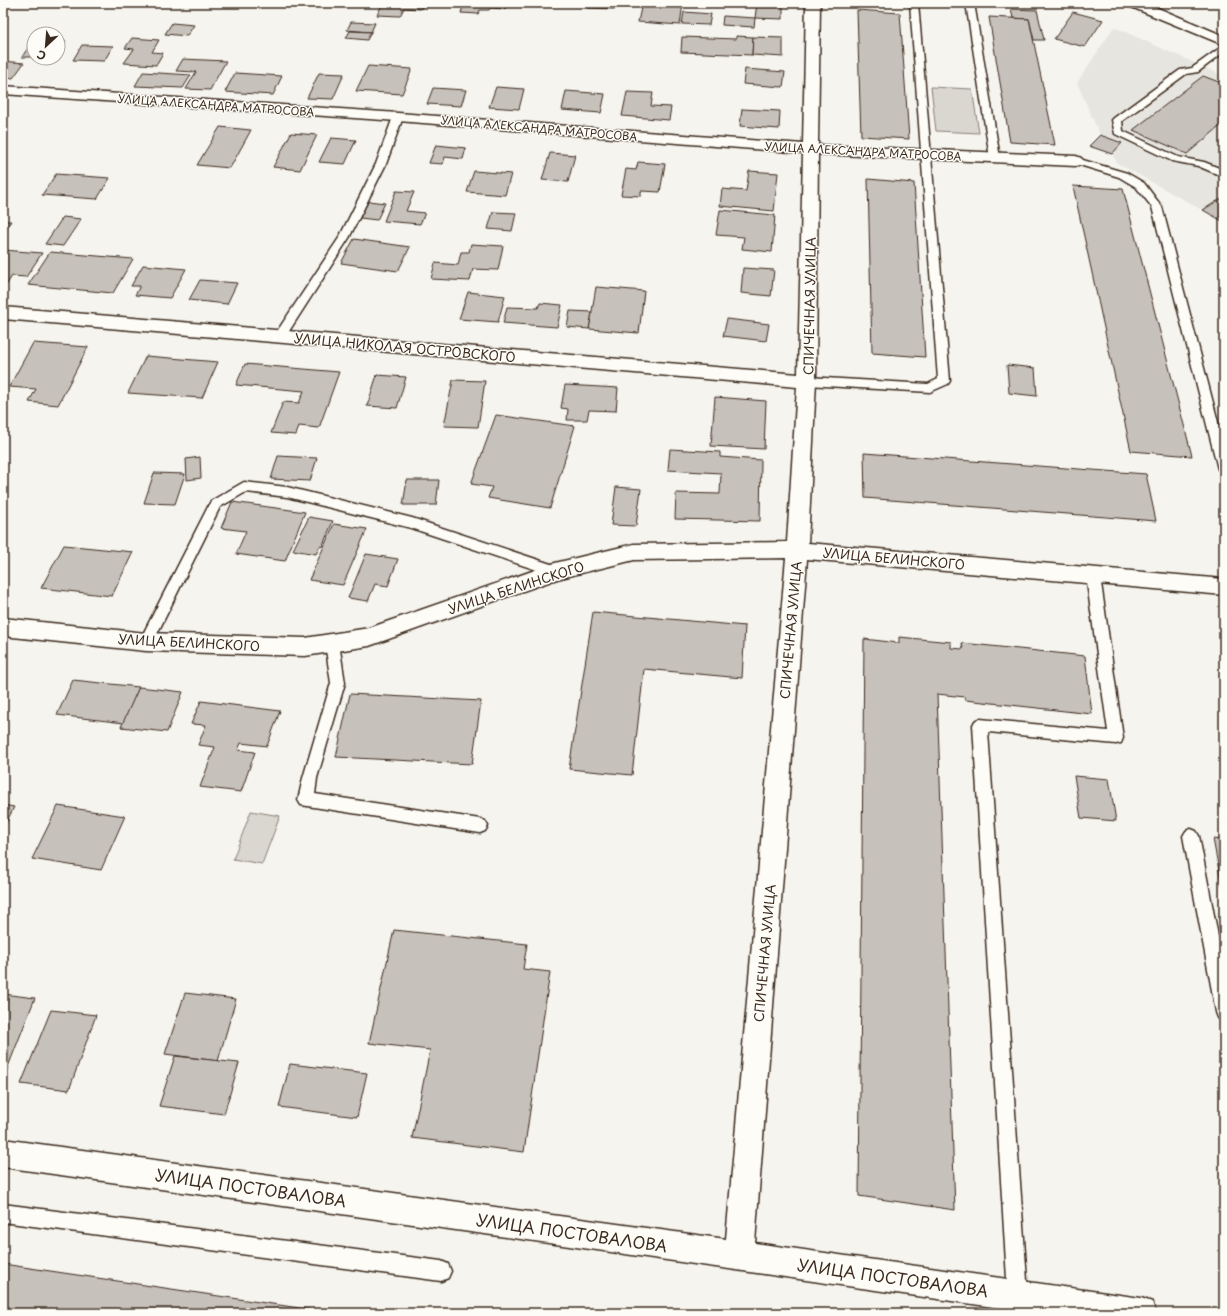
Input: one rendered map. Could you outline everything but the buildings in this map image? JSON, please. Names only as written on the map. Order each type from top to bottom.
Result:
[{"type":"street","name":"СПИЧЕЧНАЯ УЛИЦА","points":[[739,1255],[797,550],[807,381],[812,149],[813,3]]},
{"type":"street","points":[[1134,3],[1224,41]]},
{"type":"street","name":"УЛИЦА АЛЕКСАНДРА МАТРОСОВА","points":[[3,90],[398,117],[812,149],[1076,161]]},
{"type":"street","name":"УЛИЦА НИКОЛАЯ ОСТРОВСКОГО","points":[[3,313],[807,381]]},
{"type":"street","name":"УЛИЦА БЕЛИНСКОГО","points":[[3,627],[146,642],[305,647],[369,637],[555,571],[634,552],[797,550],[1224,587]]},
{"type":"street","name":"УЛИЦА ПОСТОВАЛОВА","points":[[3,1153],[739,1255],[1141,1313]]},
{"type":"lane","points":[[807,381],[930,388],[944,381],[914,3]]},
{"type":"lane","points":[[970,3],[995,158]]},
{"type":"lane","points":[[1224,48],[1195,70],[1184,72],[1117,120],[1118,132],[1175,159],[1201,164],[1224,174]]},
{"type":"lane","points":[[280,336],[344,238],[381,164],[398,117]]},
{"type":"lane","points":[[1076,161],[1123,175],[1140,185],[1156,207],[1224,469]]},
{"type":"lane","points":[[146,642],[215,504],[244,487],[287,492],[412,523],[555,571]]},
{"type":"lane","points":[[1018,1295],[980,725],[1116,738],[1093,576]]},
{"type":"lane","points":[[332,643],[338,683],[310,778],[306,800],[480,826]]},
{"type":"lane","points":[[1191,836],[1224,1012]]},
{"type":"lane","points":[[3,1213],[441,1271]]},
{"type":"shaded area","points":[[1114,27],[1224,76],[1224,222],[1117,163],[1112,154],[1121,143],[1100,135],[1077,83]]},
{"type":"shaded area","points":[[931,87],[972,89],[979,133],[936,131]]},
{"type":"shaded area","points":[[251,811],[280,816],[262,864],[233,859]]}]
